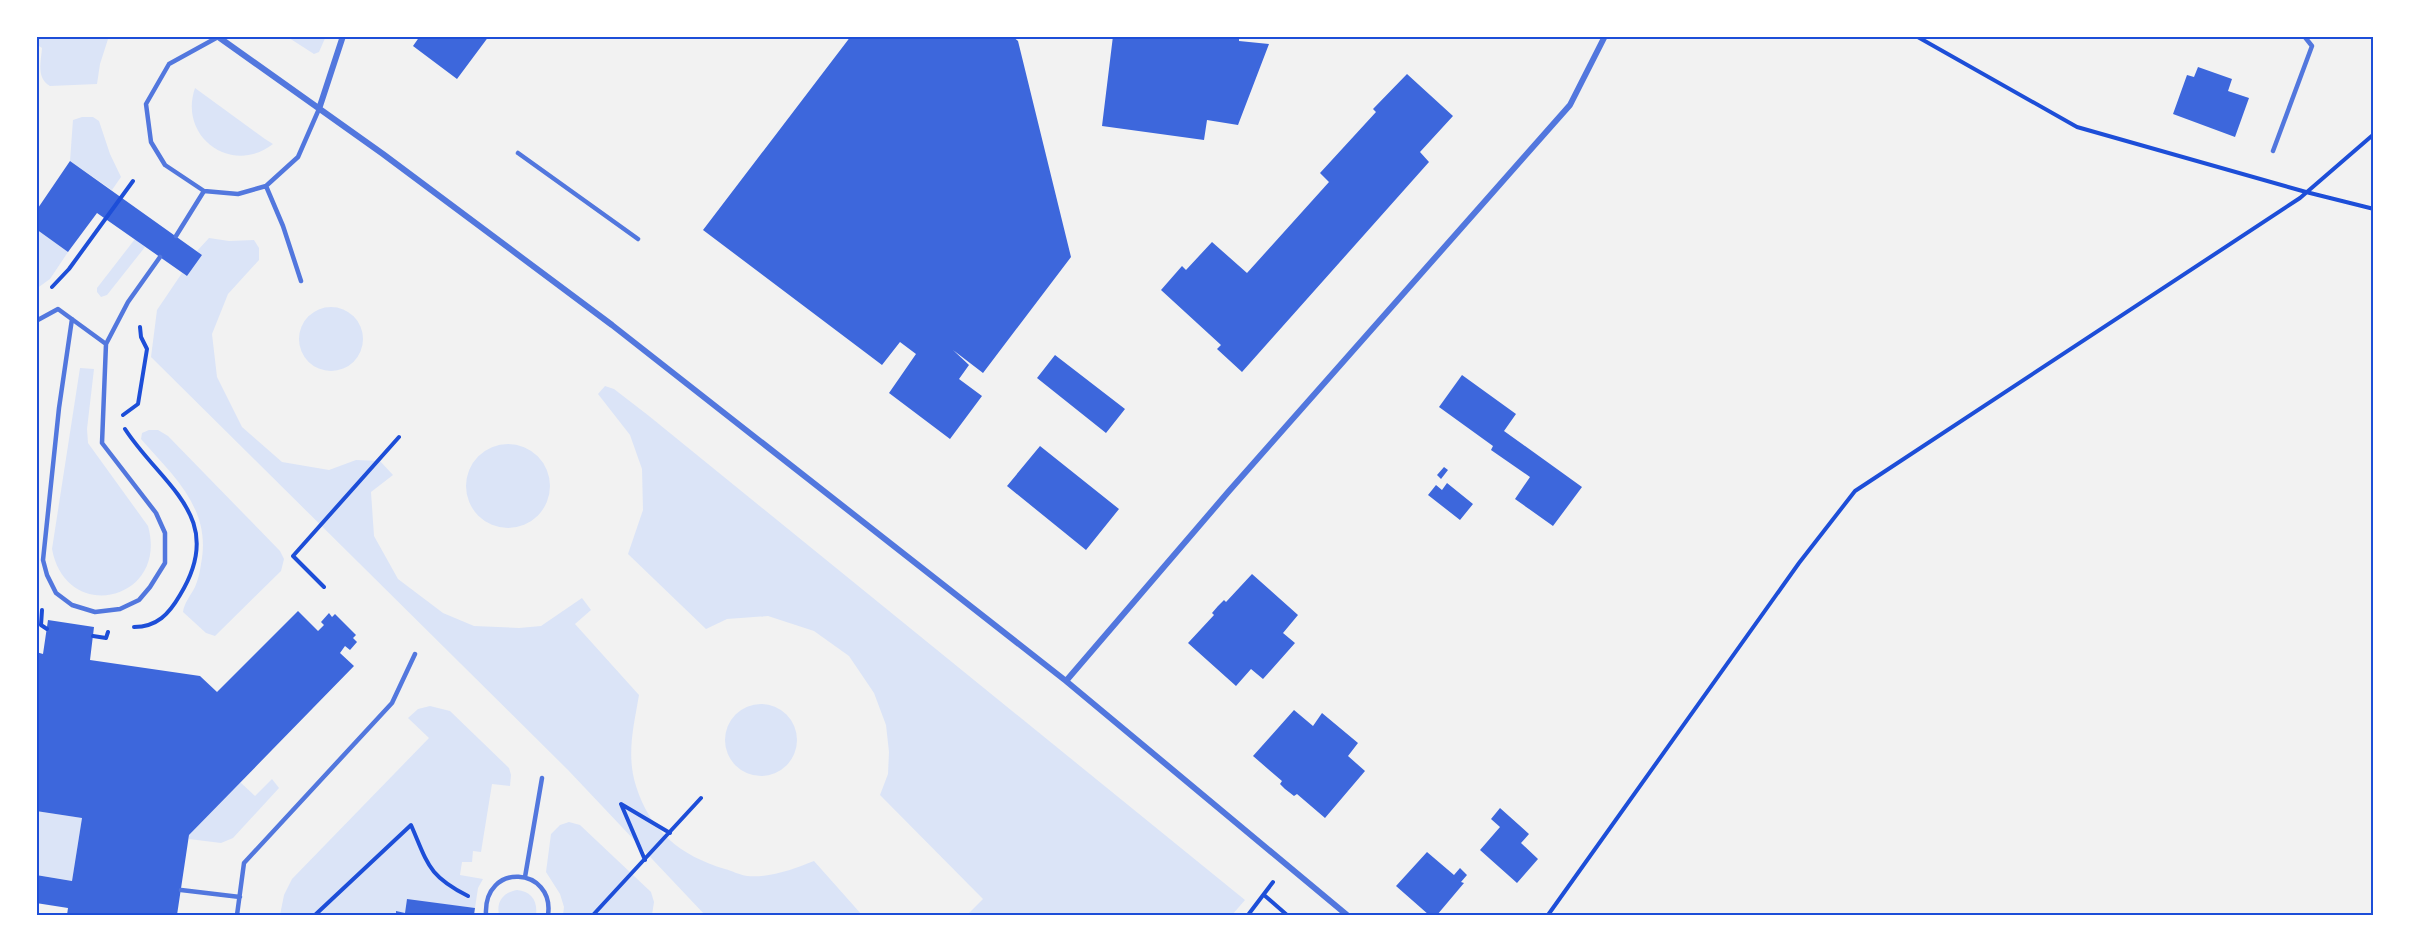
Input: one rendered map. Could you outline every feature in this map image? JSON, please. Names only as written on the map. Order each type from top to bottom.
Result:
[{"type":"street","points":[[218,36],[612,326],[1066,681],[1347,915]]},
{"type":"street","points":[[319,109],[343,36]]},
{"type":"street","points":[[1066,681],[1237,482],[1569,105],[1605,36]]},
{"type":"lane","points":[[218,36],[169,64],[146,104],[151,141],[165,165],[204,191],[238,194],[266,186],[298,157],[319,109]]},
{"type":"lane","points":[[2273,152],[2312,46],[2304,36]]},
{"type":"lane","points":[[518,153],[638,238]]},
{"type":"lane","points":[[266,186],[283,226],[301,281]]},
{"type":"lane","points":[[176,236],[204,191]]},
{"type":"lane","points":[[72,319],[59,408],[43,560],[56,593],[72,605],[94,612],[120,609],[138,600],[150,587],[165,563],[165,533],[156,513],[102,442],[106,344],[128,302],[160,257]]},
{"type":"lane","points":[[36,321],[58,309],[106,344]]},
{"type":"lane","points":[[237,915],[244,863],[392,703],[415,654]]},
{"type":"lane","points":[[525,877],[542,778]]},
{"type":"lane","points":[[486,915],[485,903],[490,891],[499,881],[512,876],[525,877],[537,883],[546,894],[549,906],[548,915]]},
{"type":"lane","points":[[181,890],[240,897]]},
{"type":"path","points":[[1916,36],[2077,127],[2306,192],[2374,208]]},
{"type":"path","points":[[1548,915],[1799,563],[1855,491],[2306,192],[2374,134]]},
{"type":"path","points":[[50,290],[64,275],[133,181]]},
{"type":"path","points":[[123,415],[138,404],[147,350]]},
{"type":"path","points":[[324,587],[293,556],[399,437]]},
{"type":"path","points":[[42,610],[41,625],[47,629]]},
{"type":"path","points":[[593,915],[701,798]]},
{"type":"path","points":[[645,860],[621,804],[670,833]]},
{"type":"path","points":[[315,915],[411,825],[433,874],[451,888],[485,903]]},
{"type":"path","points":[[1248,915],[1287,863]]},
{"type":"path","points":[[1264,895],[1287,915]]},
{"type":"shaded area","points":[[36,36],[109,36],[100,64],[97,84],[50,86],[46,83],[40,69],[42,48],[36,44]]},
{"type":"shaded area","points":[[286,36],[326,36],[319,52],[314,54]]},
{"type":"shaded area","points":[[195,88],[273,144],[257,153],[241,156],[226,153],[212,146],[201,136],[194,122],[192,106]]},
{"type":"shaded area","points":[[93,117],[99,121],[110,154],[121,177],[112,190],[70,161],[73,120]]},
{"type":"shaded area","points":[[36,229],[68,252],[50,279],[36,289]]},
{"type":"shaded area","points":[[209,238],[229,241],[254,240],[259,248],[259,260],[228,294],[212,334],[217,377],[242,427],[282,462],[329,470],[356,460],[380,461],[393,475],[371,492],[374,536],[398,579],[443,613],[474,626],[519,628],[541,626],[582,598],[591,610],[575,624],[639,695],[631,751],[633,774],[642,802],[659,829],[669,840],[694,857],[744,875],[773,874],[814,861],[862,915],[705,915],[568,770],[151,357],[157,310],[182,273],[187,276],[202,255],[197,251]]},
{"type":"shaded area","points":[[135,239],[145,247],[107,295],[101,297],[97,288]]},
{"type":"shaded area","points":[[331,307],[343,309],[354,316],[361,327],[363,339],[361,351],[354,362],[343,369],[331,371],[319,369],[308,362],[301,351],[299,339],[301,327],[308,316],[319,309]]},
{"type":"shaded area","points":[[80,368],[94,369],[87,429],[88,443],[148,526],[150,552],[144,572],[131,586],[113,594],[94,595],[76,588],[61,573],[52,549]]},
{"type":"shaded area","points":[[605,386],[614,389],[649,416],[1245,900],[1232,915],[967,915],[983,899],[880,795],[888,774],[889,752],[886,725],[874,693],[849,656],[814,631],[768,616],[727,619],[706,629],[628,554],[643,510],[642,469],[630,435],[598,394]]},
{"type":"shaded area","points":[[158,430],[168,436],[280,551],[284,559],[281,571],[215,636],[206,633],[183,612],[195,587],[201,564],[203,544],[201,527],[188,495],[141,439],[142,433]]},
{"type":"shaded area","points":[[508,444],[524,447],[538,456],[547,470],[550,486],[547,502],[538,516],[524,525],[508,528],[492,525],[478,516],[469,502],[466,486],[469,470],[478,456],[492,447]]},
{"type":"shaded area","points":[[761,704],[781,710],[791,720],[797,740],[791,760],[781,770],[761,776],[741,770],[731,760],[725,740],[731,720],[741,710]]},
{"type":"shaded area","points":[[430,706],[450,711],[509,768],[511,775],[510,786],[492,784],[481,852],[473,851],[472,862],[462,862],[460,875],[483,879],[478,888],[475,908],[407,900],[405,913],[396,912],[396,915],[280,915],[284,895],[292,879],[429,738],[408,718],[418,709]]},
{"type":"shaded area","points":[[272,779],[279,788],[233,838],[221,843],[189,839],[189,835],[240,782],[255,796]]},
{"type":"shaded area","points":[[36,811],[82,818],[72,881],[36,875]]},
{"type":"shaded area","points":[[569,822],[580,825],[651,892],[654,902],[652,915],[563,915],[564,907],[560,894],[546,872],[551,834],[560,825]]},
{"type":"shaded area","points":[[517,890],[526,892],[533,898],[536,915],[499,915],[498,910],[502,898]]},
{"type":"building","points":[[420,36],[489,36],[457,79],[413,46]]},
{"type":"building","points":[[851,36],[1012,36],[1018,41],[1071,257],[983,373],[953,350],[969,365],[959,379],[982,396],[950,439],[889,393],[916,354],[900,342],[882,365],[703,230]]},
{"type":"building","points":[[1113,36],[1239,36],[1239,41],[1269,44],[1238,125],[1207,120],[1204,140],[1102,126]]},
{"type":"building","points":[[2198,67],[2232,79],[2228,91],[2249,98],[2235,137],[2173,114],[2187,75],[2194,77]]},
{"type":"building","points":[[1407,74],[1453,116],[1420,152],[1429,162],[1242,372],[1217,349],[1221,345],[1161,290],[1182,266],[1186,270],[1212,242],[1247,273],[1329,182],[1320,173],[1376,112],[1373,109]]},
{"type":"building","points":[[70,161],[202,255],[187,276],[97,213],[68,252],[36,229],[36,211]]},
{"type":"building","points":[[1055,355],[1125,409],[1106,433],[1037,378]]},
{"type":"building","points":[[1462,375],[1516,414],[1504,431],[1582,487],[1553,526],[1515,499],[1530,477],[1491,450],[1493,446],[1439,407]]},
{"type":"building","points":[[1040,446],[1119,509],[1086,550],[1007,486]]},
{"type":"building","points":[[1444,467],[1448,470],[1441,479],[1437,475]]},
{"type":"building","points":[[1447,483],[1473,504],[1460,520],[1428,495],[1436,485],[1442,490]]},
{"type":"building","points":[[1252,574],[1298,615],[1283,633],[1295,643],[1263,679],[1251,669],[1236,686],[1188,643],[1214,615],[1212,613],[1218,606],[1224,600],[1226,602]]},
{"type":"building","points":[[298,611],[318,631],[324,625],[321,622],[329,613],[332,617],[335,614],[356,635],[353,638],[357,642],[350,650],[345,646],[340,653],[354,666],[189,835],[177,915],[67,915],[68,908],[36,903],[36,875],[72,881],[82,818],[36,811],[36,652],[43,654],[48,620],[94,627],[90,660],[200,676],[217,692]]},
{"type":"building","points":[[1294,710],[1313,726],[1322,713],[1358,743],[1348,756],[1365,771],[1325,818],[1297,794],[1294,796],[1285,789],[1280,784],[1282,781],[1253,756]]},
{"type":"building","points":[[1500,808],[1529,834],[1521,843],[1538,859],[1517,883],[1480,850],[1500,827],[1491,819]]},
{"type":"building","points":[[1427,852],[1454,875],[1460,868],[1467,875],[1461,882],[1464,883],[1437,915],[1429,915],[1396,886]]},
{"type":"building","points":[[407,899],[475,908],[474,915],[396,915],[396,911],[405,913]]}]
